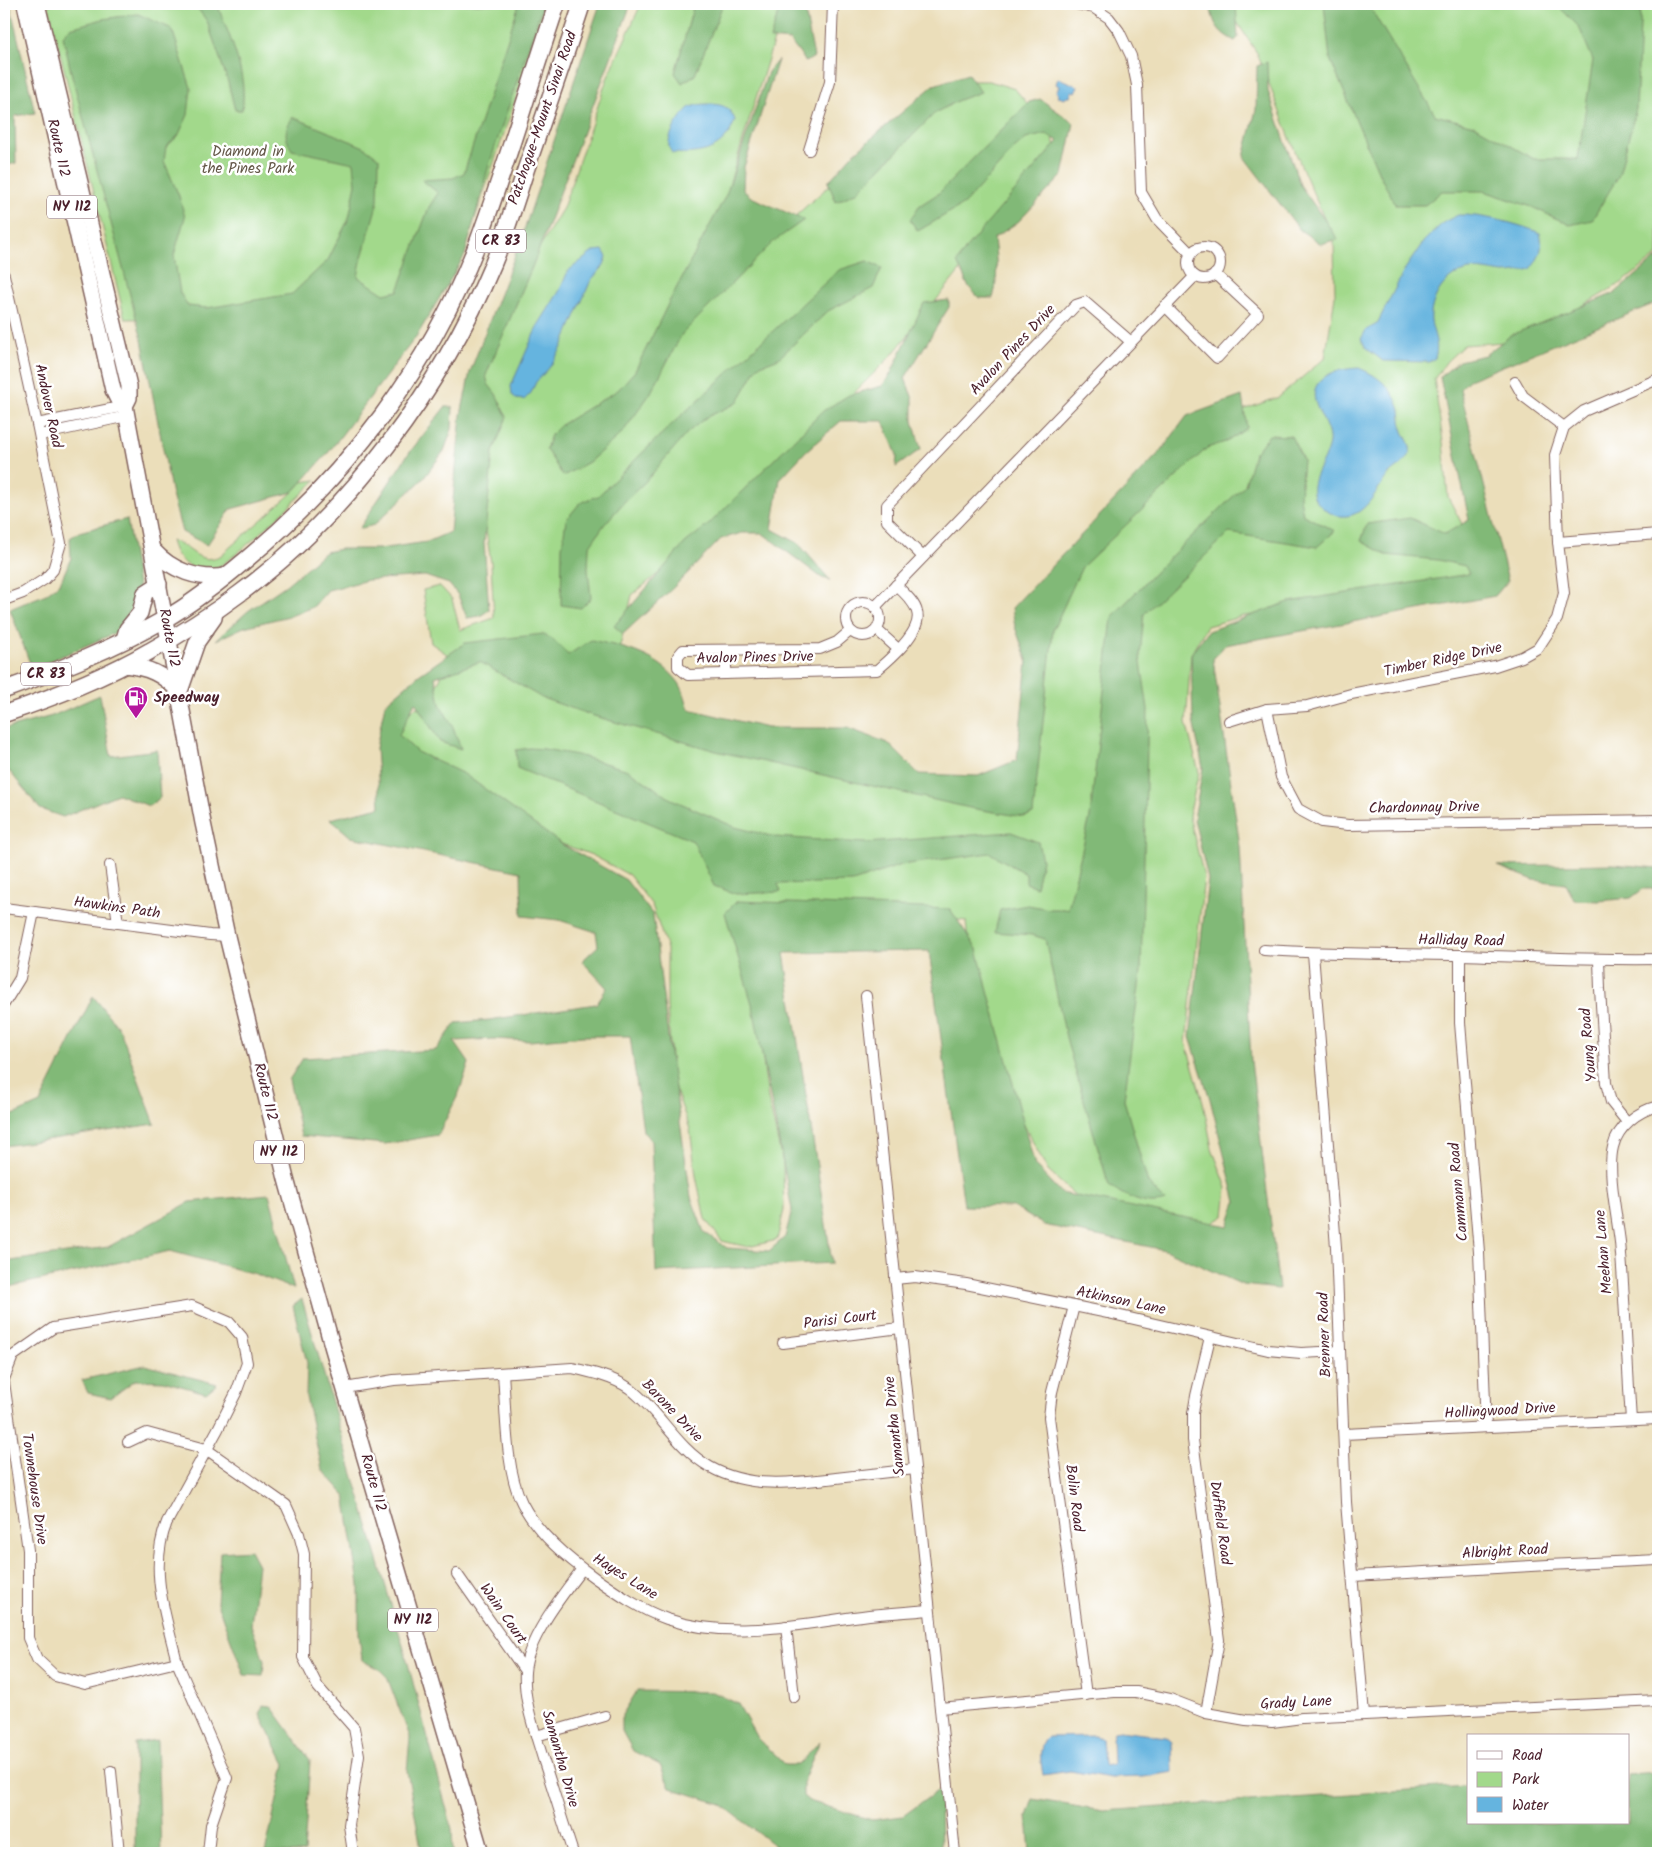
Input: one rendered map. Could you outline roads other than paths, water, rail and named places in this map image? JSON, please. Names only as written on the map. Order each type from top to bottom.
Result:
[{"type":"highway","name":"Patchogue-Mount Sinai Road","points":[[4,690],[87,657],[166,619],[226,576],[264,544],[345,464],[389,406],[441,322],[477,243],[557,4]]},
{"type":"highway","name":"Patchogue-Mount Sinai Road","points":[[4,714],[46,700],[124,665],[170,639],[240,594],[300,543],[337,504],[388,444],[420,402],[455,343],[493,263],[582,4]]},
{"type":"highway","points":[[414,367],[434,378]]},
{"type":"main road","name":"Route 112","points":[[25,4],[111,382],[118,400],[126,411]]},
{"type":"main road","name":"Route 112","points":[[37,4],[129,386],[126,411],[203,823],[227,936],[286,1179],[481,1853]]},
{"type":"main road","points":[[153,550],[168,563],[186,573],[206,577],[226,576]]},
{"type":"main road","points":[[124,639],[127,629],[140,613],[145,593],[159,584]]},
{"type":"main road","points":[[124,665],[142,667],[155,672],[179,692],[197,642],[214,618],[215,611]]},
{"type":"street","points":[[809,150],[830,82],[833,4]]},
{"type":"street","points":[[1076,4],[1094,8],[1109,18],[1123,39],[1130,56],[1137,85],[1141,192],[1156,219],[1191,254]]},
{"type":"street","points":[[1205,247],[1214,251],[1219,260],[1218,270],[1215,274],[1203,279],[1195,276],[1191,272],[1188,263],[1191,254],[1205,247]]},
{"type":"street","points":[[1165,306],[1217,358],[1258,314],[1215,274]]},
{"type":"street","name":"Andover Road","points":[[4,275],[40,435],[53,511],[61,543],[53,570],[46,579],[22,593],[4,600]]},
{"type":"street","points":[[876,606],[1130,341],[1195,276]]},
{"type":"street","name":"Avalon Pines Drive","points":[[923,557],[887,521],[887,505],[1076,305],[1085,302],[1130,341]]},
{"type":"street","points":[[1515,382],[1523,396],[1564,427],[1584,411],[1658,378]]},
{"type":"street","points":[[37,424],[126,411]]},
{"type":"street","points":[[40,435],[126,411]]},
{"type":"street","name":"Timber Ridge Drive","points":[[1229,721],[1267,709],[1307,706],[1351,694],[1495,666],[1522,657],[1538,648],[1557,619],[1564,593],[1558,542],[1555,455],[1564,427]]},
{"type":"street","points":[[1558,542],[1658,534]]},
{"type":"street","name":"Avalon Pines Drive","points":[[850,631],[837,642],[820,649],[684,650],[678,656],[678,667],[688,675],[877,670],[916,630],[918,613],[908,596],[896,585]]},
{"type":"street","points":[[866,601],[876,606],[880,613],[880,622],[877,630],[871,635],[862,636],[850,631],[845,619],[846,612],[851,605],[866,601]]},
{"type":"street","points":[[877,630],[898,649]]},
{"type":"street","points":[[726,650],[726,674]]},
{"type":"street","name":"Chardonnay Drive","points":[[1267,709],[1282,777],[1298,809],[1322,822],[1348,824],[1658,820]]},
{"type":"street","points":[[110,865],[118,923]]},
{"type":"street","name":"Hawkins Path","points":[[4,908],[227,936]]},
{"type":"street","points":[[4,1004],[20,978],[34,912]]},
{"type":"street","name":"Halliday Road","points":[[1264,950],[1313,953],[1658,960]]},
{"type":"street","name":"Brenner Road","points":[[1313,953],[1336,1247],[1346,1502],[1364,1715]]},
{"type":"street","name":"Cammann Road","points":[[1460,955],[1460,1023],[1479,1252],[1486,1427]]},
{"type":"street","name":"Young Road","points":[[1599,960],[1606,1083],[1611,1102],[1626,1122]]},
{"type":"street","name":"Samantha Drive","points":[[866,996],[955,1853]]},
{"type":"street","points":[[1626,1122],[1658,1106]]},
{"type":"street","name":"Meehan Lane","points":[[1626,1122],[1613,1146],[1611,1164],[1620,1243],[1631,1420]]},
{"type":"street","name":"Atkinson Lane","points":[[895,1278],[915,1277],[943,1280],[1074,1306],[1268,1350],[1301,1352],[1340,1351]]},
{"type":"street","name":"Townehouse Drive","points":[[177,1662],[85,1684],[55,1676],[36,1659],[28,1638],[28,1550],[4,1380],[13,1356],[53,1328],[192,1306],[229,1322],[242,1337],[247,1363],[236,1393],[218,1429],[167,1522],[158,1554],[157,1566],[177,1662],[227,1778],[211,1825],[208,1853]]},
{"type":"street","name":"Bolin Road","points":[[1074,1306],[1052,1392],[1049,1417],[1086,1694]]},
{"type":"street","name":"Parisi Court","points":[[783,1343],[900,1328]]},
{"type":"street","name":"Duffield Road","points":[[1206,1712],[1219,1640],[1193,1440],[1193,1413],[1210,1337]]},
{"type":"street","name":"Barone Drive","points":[[345,1388],[394,1380],[572,1368],[599,1374],[628,1388],[688,1450],[709,1466],[731,1476],[758,1482],[787,1484],[915,1469]]},
{"type":"street","name":"Hayes Lane","points":[[503,1373],[509,1449],[513,1476],[522,1503],[537,1526],[557,1548],[582,1569],[642,1608],[667,1619],[701,1628],[733,1629],[786,1626],[871,1615],[930,1610]]},
{"type":"street","name":"Hollingwood Drive","points":[[1344,1434],[1658,1419]]},
{"type":"street","points":[[128,1442],[147,1433],[206,1449],[286,1505],[299,1534],[304,1554],[303,1657],[318,1688],[354,1728],[359,1755],[349,1825],[353,1853]]},
{"type":"street","name":"Albright Road","points":[[1353,1576],[1658,1560]]},
{"type":"street","points":[[525,1671],[532,1646],[559,1600],[582,1569]]},
{"type":"street","name":"Wain Court","points":[[457,1574],[525,1671]]},
{"type":"street","points":[[786,1626],[794,1697]]},
{"type":"street","name":"Samantha Drive","points":[[525,1671],[529,1707],[536,1736],[573,1853]]},
{"type":"street","name":"Grady Lane","points":[[940,1708],[1086,1694],[1136,1692],[1170,1699],[1206,1712],[1246,1720],[1272,1722],[1302,1718],[1658,1701]]},
{"type":"street","points":[[536,1736],[605,1716]]},
{"type":"street","points":[[111,1771],[119,1853]]},
{"type":"water","points":[[1058,78],[1078,86],[1075,92],[1072,91],[1070,97],[1064,99],[1059,97],[1056,92],[1059,86],[1056,84]]},
{"type":"water","points":[[712,104],[726,108],[735,120],[725,139],[711,149],[702,152],[672,153],[669,147],[670,137],[682,115],[689,108]]},
{"type":"water","points":[[1458,215],[1499,220],[1540,233],[1541,248],[1537,260],[1531,269],[1518,272],[1504,273],[1474,270],[1455,275],[1439,291],[1431,313],[1437,346],[1435,358],[1429,362],[1383,361],[1366,348],[1361,339],[1366,330],[1377,324],[1405,269],[1424,241],[1444,222]]},
{"type":"water","points":[[603,250],[607,257],[603,267],[591,280],[561,349],[549,368],[536,382],[531,393],[524,400],[516,399],[512,394],[511,386],[537,327],[560,290],[568,271],[594,251]]},
{"type":"water","points":[[1359,368],[1379,379],[1394,396],[1400,410],[1402,428],[1410,446],[1410,453],[1404,462],[1389,474],[1363,508],[1349,516],[1340,516],[1325,509],[1316,500],[1313,492],[1313,484],[1329,443],[1329,435],[1314,395],[1316,387],[1321,380],[1330,374]]},
{"type":"water","points":[[1120,1731],[1166,1737],[1172,1742],[1173,1772],[1144,1777],[1111,1778],[1070,1771],[1043,1775],[1041,1750],[1048,1737],[1094,1736],[1102,1738],[1105,1766],[1113,1764],[1112,1739],[1114,1732]]},
{"type":"place","name":"Speedway","points":[[136,719]]},
{"type":"park label","name":"Diamond in the Pines Park","points":[[248,160]]}]
